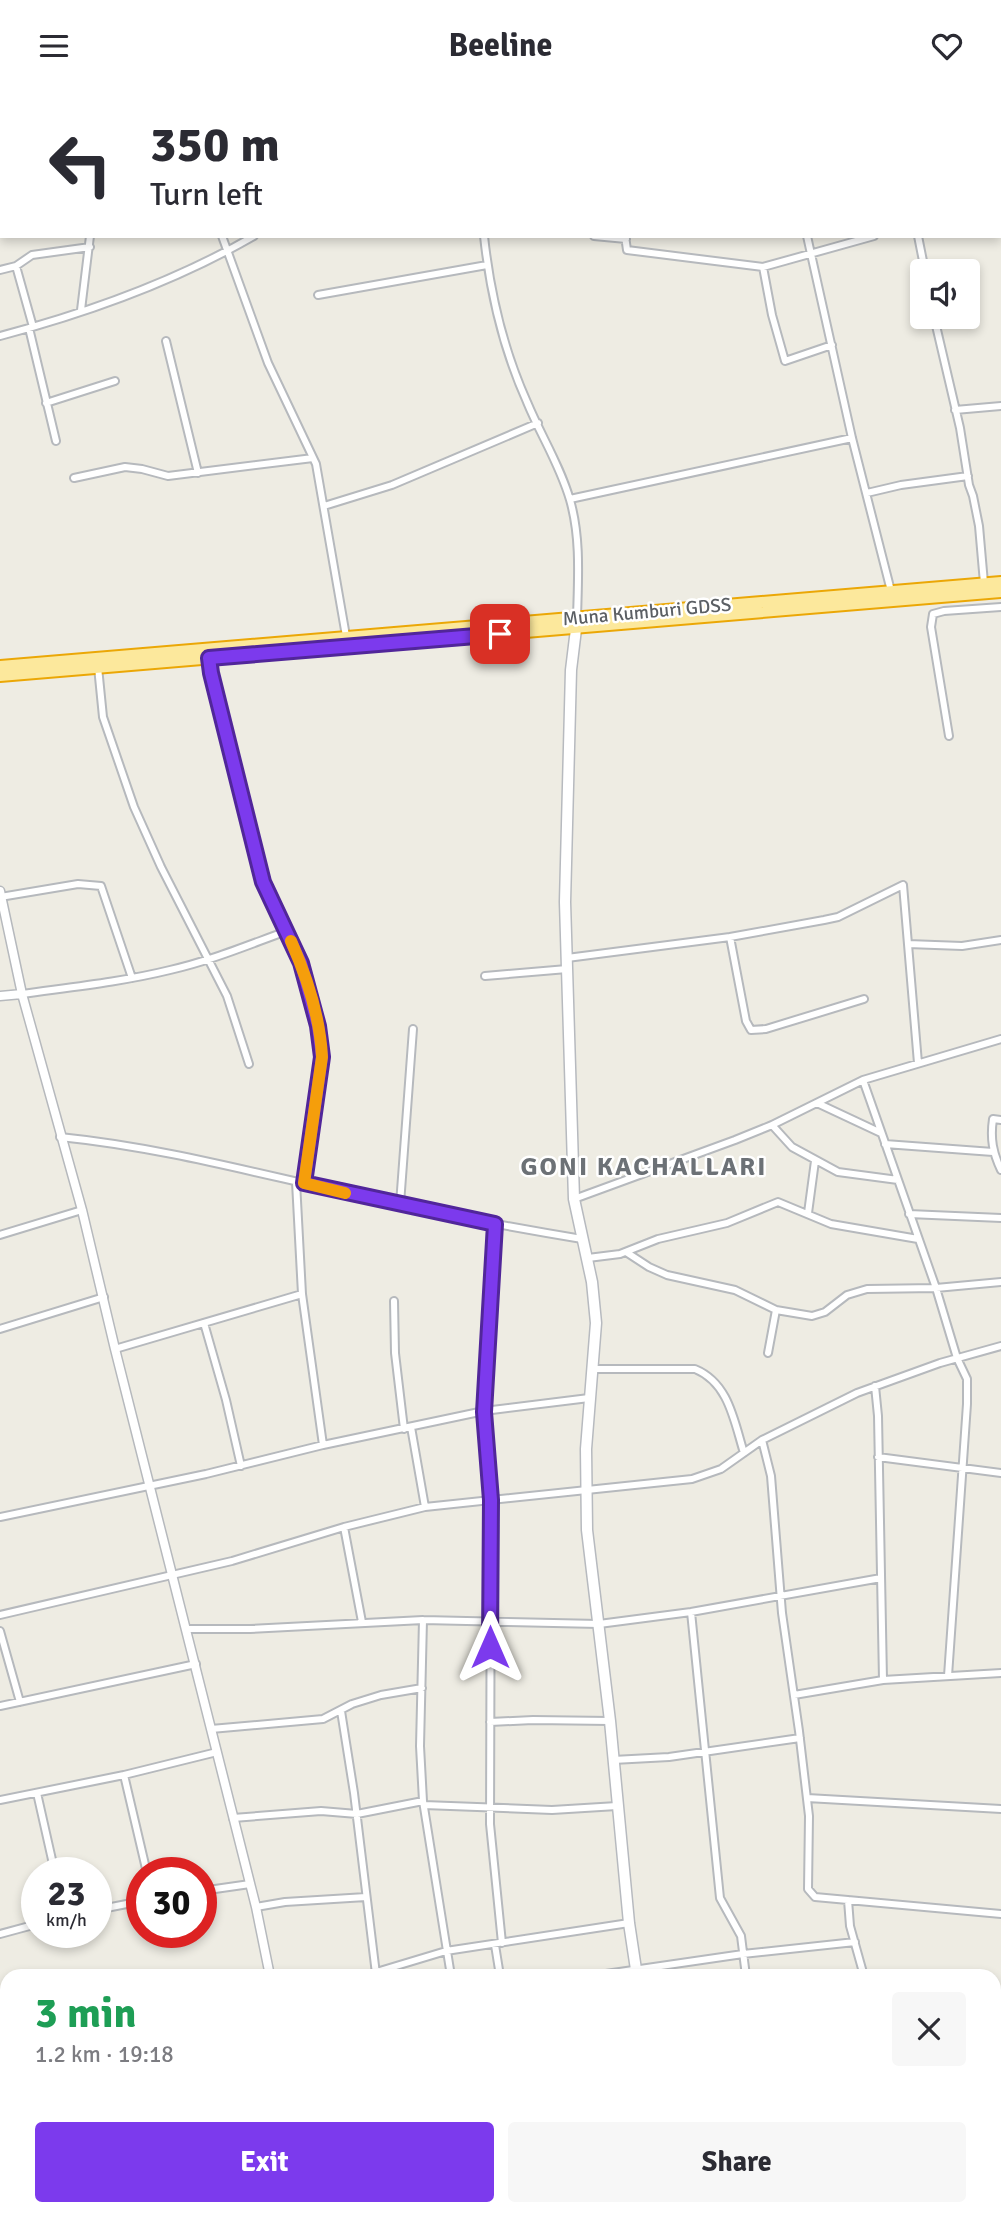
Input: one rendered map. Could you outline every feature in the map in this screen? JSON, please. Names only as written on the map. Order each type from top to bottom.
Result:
[{"type":"highway","name":"Muna Kumburi GDSS","points":[[0,676],[1001,582]]},
{"type":"highway","name":"Muna Kumburi GDSS","points":[[0,666],[346,636],[577,623],[1001,592]]},
{"type":"main road","points":[[577,623],[571,670],[565,902],[574,1199],[588,1258],[596,1323],[589,1398],[587,1530],[600,1624],[629,1923],[636,1969]]},
{"type":"street","points":[[81,310],[90,238]]},
{"type":"street","points":[[223,238],[268,363],[313,458],[346,636]]},
{"type":"street","points":[[0,336],[173,276],[250,238]]},
{"type":"street","points":[[484,238],[487,265],[508,349],[527,404],[554,455],[570,499],[575,520],[579,569],[577,623]]},
{"type":"street","points":[[625,238],[627,250],[763,267],[867,238]]},
{"type":"street","points":[[808,238],[852,438],[891,591]]},
{"type":"street","points":[[918,238],[923,259]]},
{"type":"street","points":[[0,270],[16,266],[32,255],[90,247]]},
{"type":"street","points":[[318,295],[487,265]]},
{"type":"street","points":[[16,266],[56,441]]},
{"type":"street","points":[[763,267],[772,315],[785,361],[832,345]]},
{"type":"street","points":[[937,329],[979,526],[984,583]]},
{"type":"street","points":[[166,341],[198,473]]},
{"type":"street","points":[[46,403],[115,381]]},
{"type":"street","points":[[955,410],[1001,406]]},
{"type":"street","points":[[324,506],[392,485],[538,423]]},
{"type":"street","points":[[570,499],[852,438]]},
{"type":"street","points":[[74,478],[125,467],[168,477],[313,458]]},
{"type":"street","points":[[867,493],[901,485],[968,476]]},
{"type":"street","points":[[949,736],[931,627],[933,614],[1001,607]]},
{"type":"street","points":[[209,658],[263,882],[301,963],[321,1040],[322,1057],[300,1182],[302,1294],[323,1445]]},
{"type":"street","points":[[98,667],[103,717],[134,807],[161,867],[227,996],[249,1064]]},
{"type":"street","points":[[132,978],[101,885],[78,884],[0,895],[22,994],[82,1210],[196,1664],[256,1907],[269,1969]]},
{"type":"street","points":[[485,976],[838,917],[903,885],[913,978],[918,1063]]},
{"type":"street","points":[[0,996],[132,978],[209,960],[287,931]]},
{"type":"street","points":[[730,937],[746,1021],[751,1030],[759,1031],[864,999]]},
{"type":"street","points":[[908,944],[962,946],[1001,940]]},
{"type":"street","points":[[400,1204],[413,1029]]},
{"type":"street","points":[[574,1199],[772,1125],[863,1080],[1001,1039]]},
{"type":"street","points":[[863,1080],[936,1288],[957,1358],[967,1379],[948,1676]]},
{"type":"street","points":[[817,1103],[881,1133]]},
{"type":"street","points":[[1001,1120],[993,1119],[991,1133],[993,1152],[1001,1170]]},
{"type":"street","points":[[772,1125],[792,1147],[838,1172],[898,1180]]},
{"type":"street","points":[[60,1137],[118,1143],[180,1154],[400,1204],[582,1239]]},
{"type":"street","points":[[885,1144],[993,1152]]},
{"type":"street","points":[[807,1213],[815,1161]]},
{"type":"street","points":[[588,1258],[626,1252],[658,1239],[727,1223],[778,1202],[831,1224],[918,1238]]},
{"type":"street","points":[[0,1235],[82,1210]]},
{"type":"street","points":[[909,1214],[1001,1218]]},
{"type":"street","points":[[495,1224],[484,1412],[491,1500],[490,1806],[500,1969]]},
{"type":"street","points":[[626,1252],[667,1275],[735,1290],[776,1310],[813,1316],[825,1312],[846,1295],[867,1289],[936,1288],[1001,1282]]},
{"type":"street","points":[[115,1349],[302,1294]]},
{"type":"street","points":[[0,1329],[104,1297]]},
{"type":"street","points":[[394,1301],[396,1364],[425,1507]]},
{"type":"street","points":[[768,1353],[776,1310]]},
{"type":"street","points":[[204,1323],[241,1466]]},
{"type":"street","points":[[0,1615],[232,1561],[344,1527],[425,1507],[692,1479],[721,1469],[762,1440],[875,1386],[1001,1346]]},
{"type":"street","points":[[592,1369],[695,1369],[708,1375],[720,1387],[730,1406],[744,1453]]},
{"type":"street","points":[[875,1386],[878,1416],[883,1680]]},
{"type":"street","points":[[0,1517],[484,1412],[589,1398]]},
{"type":"street","points":[[762,1440],[771,1476],[780,1595],[807,1798],[808,1889],[815,1897],[1001,1914]]},
{"type":"street","points":[[878,1457],[1001,1473]]},
{"type":"street","points":[[344,1527],[362,1622]]},
{"type":"street","points":[[186,1629],[250,1629],[423,1620],[600,1624],[691,1612],[881,1578]]},
{"type":"street","points":[[691,1612],[720,1898],[741,1936],[745,1969]]},
{"type":"street","points":[[423,1620],[420,1746],[424,1803],[450,1969]]},
{"type":"street","points":[[0,1630],[20,1702]]},
{"type":"street","points":[[0,1706],[196,1664]]},
{"type":"street","points":[[794,1695],[883,1680],[1001,1674]]},
{"type":"street","points":[[211,1729],[323,1719],[352,1704],[381,1695],[422,1688]]},
{"type":"street","points":[[341,1711],[357,1814],[375,1969]]},
{"type":"street","points":[[490,1722],[610,1721]]},
{"type":"street","points":[[613,1760],[669,1757],[800,1738]]},
{"type":"street","points":[[0,1800],[124,1776],[217,1752]]},
{"type":"street","points":[[124,1776],[143,1857]]},
{"type":"street","points":[[37,1793],[51,1857]]},
{"type":"street","points":[[807,1798],[1001,1809]]},
{"type":"street","points":[[233,1818],[321,1811],[357,1814],[424,1803],[552,1810],[617,1806]]},
{"type":"street","points":[[217,1889],[250,1884]]},
{"type":"street","points":[[256,1907],[308,1900],[366,1897]]},
{"type":"street","points":[[848,1900],[850,1926],[862,1969]]},
{"type":"street","points":[[391,1969],[446,1951],[629,1923]]},
{"type":"street","points":[[0,1934],[21,1928]]},
{"type":"street","points":[[659,1969],[743,1954],[855,1943]]},
{"type":"slow traffic","points":[[291,941],[301,963],[318,1026],[322,1057],[304,1183],[345,1193]]},
{"type":"district","name":"GONI KACHALLARI","points":[[644,1167]]},
{"type":"route","points":[[490,1647],[491,1500],[484,1412],[495,1224],[304,1183],[322,1057],[321,1040],[301,963],[263,882],[209,658],[500,634]]}]
